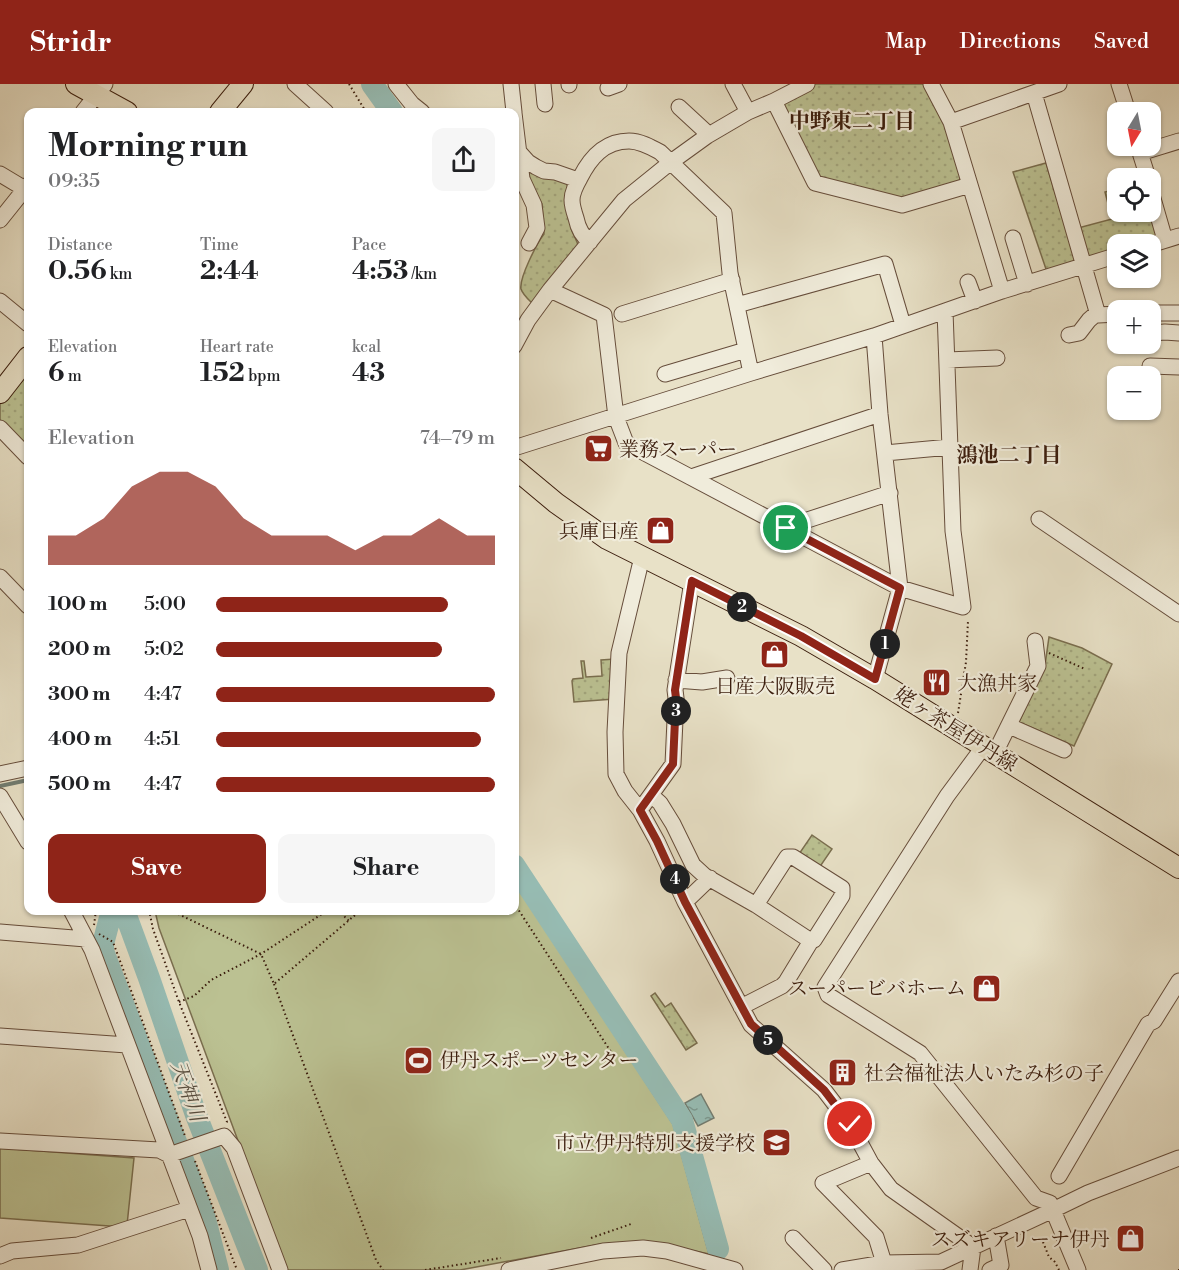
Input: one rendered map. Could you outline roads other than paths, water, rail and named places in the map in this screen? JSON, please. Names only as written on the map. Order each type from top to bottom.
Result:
[{"type":"main road","points":[[76,84],[101,90],[122,108]]},
{"type":"main road","points":[[223,108],[243,84]]},
{"type":"main road","points":[[0,393],[24,362]]},
{"type":"main road","name":"姥ヶ茶屋伊丹線","points":[[519,472],[556,503],[607,538],[801,636],[875,679],[1179,868]]},
{"type":"street","points":[[296,84],[322,108]]},
{"type":"street","points":[[396,84],[417,108]]},
{"type":"street","points":[[512,84],[514,108]]},
{"type":"street","points":[[543,84],[545,104]]},
{"type":"street","points":[[733,84],[748,112]]},
{"type":"street","points":[[931,84],[951,122],[1002,291]]},
{"type":"street","points":[[951,122],[1059,84]]},
{"type":"street","points":[[1119,84],[1125,102]]},
{"type":"street","points":[[519,337],[550,290],[624,200],[707,136],[748,112],[804,85]]},
{"type":"street","points":[[86,108],[101,90]]},
{"type":"street","points":[[1034,93],[1097,312],[1098,315],[1107,315]]},
{"type":"street","points":[[774,101],[815,183],[902,205],[970,185]]},
{"type":"street","points":[[680,107],[705,131],[707,136]]},
{"type":"street","points":[[590,242],[583,237],[580,231],[572,201],[573,192],[587,164],[600,150],[610,145],[629,141],[651,146],[660,152],[724,213],[732,280],[751,373]]},
{"type":"street","points":[[1161,145],[1179,141]]},
{"type":"street","points":[[519,152],[528,162],[544,171],[555,172],[578,180]]},
{"type":"street","points":[[519,152],[522,179],[534,205],[537,228],[529,243]]},
{"type":"street","points":[[0,174],[24,186]]},
{"type":"street","points":[[0,220],[24,191]]},
{"type":"street","points":[[1160,222],[1165,240]]},
{"type":"street","points":[[1013,238],[1027,284]]},
{"type":"street","points":[[519,446],[874,336],[1002,291],[1107,258]]},
{"type":"street","points":[[737,305],[885,264],[903,325]]},
{"type":"street","points":[[622,314],[732,280]]},
{"type":"street","points":[[968,282],[975,301]]},
{"type":"street","points":[[550,290],[604,315],[616,417],[626,443],[900,588],[963,607],[953,531],[945,311]]},
{"type":"street","points":[[0,301],[24,321]]},
{"type":"street","points":[[1069,335],[1079,333],[1097,312]]},
{"type":"street","points":[[1161,313],[1179,313]]},
{"type":"street","points":[[1161,332],[1179,333]]},
{"type":"street","points":[[874,336],[880,414],[900,588],[875,679]]},
{"type":"street","points":[[664,374],[746,350]]},
{"type":"street","points":[[947,360],[997,358]]},
{"type":"street","points":[[1161,366],[1179,367],[1179,376]]},
{"type":"street","points":[[691,477],[880,414]]},
{"type":"street","points":[[0,428],[24,453]]},
{"type":"street","points":[[885,453],[950,447]]},
{"type":"street","points":[[786,528],[890,493]]},
{"type":"street","points":[[1039,519],[1179,614]]},
{"type":"street","points":[[642,557],[619,653],[615,741],[616,774],[657,841],[685,902],[751,1024],[824,1090],[850,1124],[871,1163],[891,1189],[973,1247]]},
{"type":"street","points":[[0,577],[24,602]]},
{"type":"street","points":[[640,810],[673,764],[676,680],[692,581]]},
{"type":"street","points":[[1035,645],[1038,666],[1009,726],[947,796],[825,987],[828,995],[920,1053],[1036,1198],[1050,1203],[1078,1270]]},
{"type":"street","points":[[676,680],[702,682],[727,678]]},
{"type":"street","points":[[1009,726],[1064,750]]},
{"type":"street","points":[[0,774],[24,769]]},
{"type":"street","points":[[651,795],[660,803],[673,824],[693,866],[811,941]]},
{"type":"street","points":[[0,796],[23,821]]},
{"type":"street","points":[[741,1007],[786,982],[842,896],[842,888],[793,857],[787,857],[756,905]]},
{"type":"street","points":[[685,902],[710,878]]},
{"type":"street","points":[[76,915],[93,933],[92,950],[200,1236],[209,1270]]},
{"type":"street","points":[[0,932],[93,933]]},
{"type":"street","points":[[1059,1176],[1148,1024],[1154,1021],[1179,981]]},
{"type":"street","points":[[0,1036],[127,1045]]},
{"type":"street","points":[[0,1141],[159,1150],[169,1155],[224,1136],[234,1148],[280,1270]]},
{"type":"street","points":[[842,1270],[884,1263],[903,1267],[941,1262],[1088,1193],[1179,1158]]},
{"type":"street","points":[[871,1163],[823,1183],[876,1238],[884,1263]]},
{"type":"street","points":[[0,1256],[12,1251],[78,1245],[189,1209]]},
{"type":"street","points":[[990,1270],[1001,1265],[996,1236]]},
{"type":"street","points":[[793,1238],[824,1270]]},
{"type":"street","points":[[970,1270],[973,1247]]},
{"type":"street","points":[[520,1269],[603,1251],[643,1248],[667,1251],[710,1266],[735,1270]]},
{"type":"water","points":[[701,1094],[714,1118],[698,1126],[685,1103]]},
{"type":"waterway","name":"天神川","points":[[372,84],[389,108]]},
{"type":"waterway","points":[[0,786],[24,781]]},
{"type":"waterway","points":[[519,873],[682,1120],[718,1249]]},
{"type":"waterway","points":[[111,915],[103,951],[204,1215],[218,1270]]},
{"type":"waterway","name":"天神川","points":[[126,915],[196,1115],[257,1270]]},
{"type":"place","name":"業務スーパー","points":[[598,449]]},
{"type":"place","name":"兵庫日産","points":[[660,531]]},
{"type":"place","name":"日産大阪販売","points":[[775,655]]},
{"type":"place","name":"大漁丼家","points":[[936,683]]},
{"type":"place","name":"スーパービバホーム","points":[[987,988]]},
{"type":"place","name":"伊丹スポーツセンター","points":[[419,1060]]},
{"type":"place","name":"社会福祉法人いたみ杉の子","points":[[843,1073]]},
{"type":"place","name":"市立伊丹特別支援学校","points":[[776,1143]]},
{"type":"place","name":"スズキアリーナ伊丹","points":[[1131,1239]]},
{"type":"district","name":"中野東二丁目","points":[[852,121]]},
{"type":"district","name":"鴻池二丁目","points":[[1009,455]]}]
